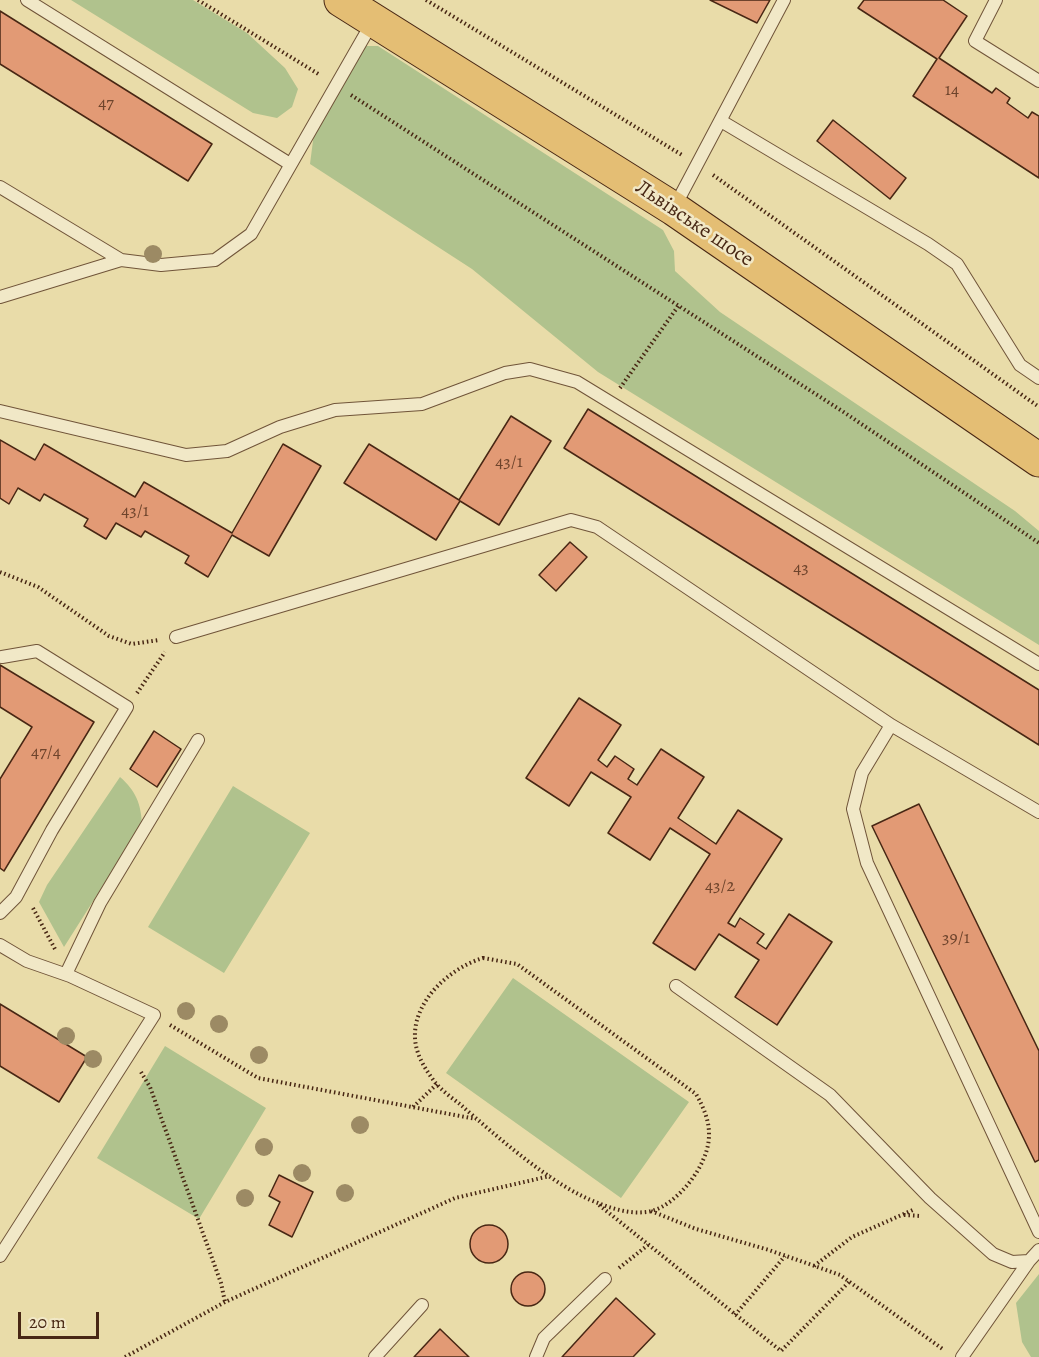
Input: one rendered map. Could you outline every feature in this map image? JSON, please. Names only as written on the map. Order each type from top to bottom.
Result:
[{"type":"main road","name":"Львівське шосе","points":[[341,0],[674,209],[1039,460]]},
{"type":"lane","points":[[27,0],[290,164]]},
{"type":"lane","points":[[674,209],[784,0]]},
{"type":"lane","points":[[996,0],[975,40],[1039,81]]},
{"type":"lane","points":[[0,188],[121,260],[161,265],[214,260],[251,234],[374,20]]},
{"type":"lane","points":[[721,121],[957,264],[1020,365],[1039,378]]},
{"type":"lane","points":[[0,297],[121,260]]},
{"type":"lane","points":[[0,411],[186,455],[227,451],[280,427],[335,410],[422,404],[505,373],[530,369],[577,382],[1039,664]]},
{"type":"lane","points":[[176,637],[571,520],[597,527],[891,725],[1039,812]]},
{"type":"lane","points":[[0,913],[16,897],[127,707],[37,651],[2,657]]},
{"type":"lane","points":[[891,725],[862,773],[853,809],[867,864],[1039,1232]]},
{"type":"lane","points":[[66,974],[100,903],[198,740]]},
{"type":"lane","points":[[0,945],[27,961],[66,974],[154,1015],[0,1256]]},
{"type":"lane","points":[[676,986],[830,1095],[930,1198],[993,1254],[1012,1262],[1029,1261]]},
{"type":"lane","points":[[962,1357],[1039,1250]]},
{"type":"lane","points":[[536,1357],[544,1338],[605,1279]]},
{"type":"lane","points":[[375,1357],[422,1305]]},
{"type":"path","points":[[198,0],[336,85],[679,305],[1039,543]]},
{"type":"path","points":[[426,0],[698,164],[1039,407]]},
{"type":"path","points":[[610,402],[679,305]]},
{"type":"path","points":[[0,572],[38,587],[117,639],[132,644],[176,637]]},
{"type":"path","points":[[144,683],[176,637]]},
{"type":"path","points":[[21,886],[66,974]]},
{"type":"path","points":[[596,1203],[630,1213],[651,1211],[678,1195],[702,1163],[709,1148],[710,1128],[705,1111],[696,1094],[517,964],[483,958],[466,963],[447,975],[431,994],[420,1013],[416,1033],[418,1052],[437,1084],[477,1119],[550,1176],[596,1203],[781,1351],[849,1282]]},
{"type":"path","points":[[154,1015],[258,1078],[477,1119]]},
{"type":"path","points":[[130,1053],[150,1087],[221,1283],[225,1302]]},
{"type":"path","points":[[413,1108],[437,1084]]},
{"type":"path","points":[[125,1357],[225,1302],[455,1198],[550,1176]]},
{"type":"path","points":[[814,1266],[852,1237],[915,1209],[930,1198]]},
{"type":"path","points":[[651,1211],[696,1229],[840,1275],[945,1350]]},
{"type":"path","points":[[605,1279],[648,1245]]},
{"type":"path","points":[[735,1315],[785,1256]]},
{"type":"green space","points":[[71,0],[193,0],[247,33],[285,68],[298,89],[292,107],[277,118],[253,113]]},
{"type":"green space","points":[[362,46],[378,46],[663,230],[674,251],[675,271],[720,312],[1015,511],[1039,531],[1039,645],[598,372],[472,269],[310,164],[314,133]]},
{"type":"green space","points":[[120,777],[137,798],[142,824],[64,947],[39,902],[47,885]]},
{"type":"green space","points":[[233,786],[310,833],[224,973],[148,927]]},
{"type":"green space","points":[[513,978],[689,1102],[621,1198],[446,1073]]},
{"type":"green space","points":[[165,1046],[266,1108],[199,1219],[97,1158]]},
{"type":"green space","points":[[1039,1274],[1039,1357],[1031,1357],[1022,1342],[1016,1303]]},
{"type":"building","points":[[710,0],[770,0],[757,23]]},
{"type":"building","points":[[864,0],[943,0],[967,16],[939,58],[992,93],[996,88],[1010,98],[1007,103],[1028,118],[1032,112],[1039,116],[1039,178],[913,96],[937,59],[858,8]]},
{"type":"building","points":[[0,11],[212,144],[188,181],[0,64]]},
{"type":"building","points":[[833,120],[906,178],[890,199],[817,141]]},
{"type":"building","points":[[588,409],[1039,690],[1039,745],[564,448]]},
{"type":"building","points":[[511,416],[551,441],[499,525],[460,501],[436,540],[344,483],[369,444],[459,500]]},
{"type":"building","points":[[0,440],[35,460],[44,444],[135,497],[144,482],[232,533],[283,444],[321,466],[269,556],[232,535],[208,577],[185,563],[189,556],[145,531],[141,537],[116,523],[106,539],[84,526],[88,519],[44,494],[40,501],[18,488],[9,504],[0,498]]},
{"type":"building","points":[[570,542],[587,557],[556,591],[539,575]]},
{"type":"building","points":[[0,665],[94,722],[4,871],[0,868],[0,779],[32,727],[0,707]]},
{"type":"building","points":[[579,698],[621,725],[598,760],[607,767],[615,756],[634,769],[628,779],[637,785],[661,749],[704,777],[678,818],[716,844],[738,810],[782,839],[728,923],[735,927],[740,918],[764,934],[757,943],[766,949],[789,914],[832,942],[777,1025],[735,997],[759,960],[719,934],[695,970],[653,943],[710,854],[670,828],[650,860],[608,833],[631,797],[591,772],[569,806],[526,778]]},
{"type":"building","points":[[154,731],[181,749],[157,787],[130,769]]},
{"type":"building","points":[[919,804],[1039,1051],[1039,1160],[1035,1162],[872,826]]},
{"type":"building","points":[[0,1004],[87,1057],[59,1102],[0,1066]]},
{"type":"building","points":[[279,1175],[313,1192],[292,1237],[269,1225],[280,1202],[269,1196]]},
{"type":"building","points":[[489,1225],[503,1230],[508,1244],[503,1258],[489,1263],[475,1258],[470,1244],[475,1230]]},
{"type":"building","points":[[528,1272],[540,1277],[545,1289],[540,1301],[528,1306],[516,1301],[511,1289],[516,1277]]},
{"type":"building","points":[[616,1298],[655,1334],[633,1357],[562,1357]]},
{"type":"building","points":[[440,1329],[469,1357],[414,1357]]}]
